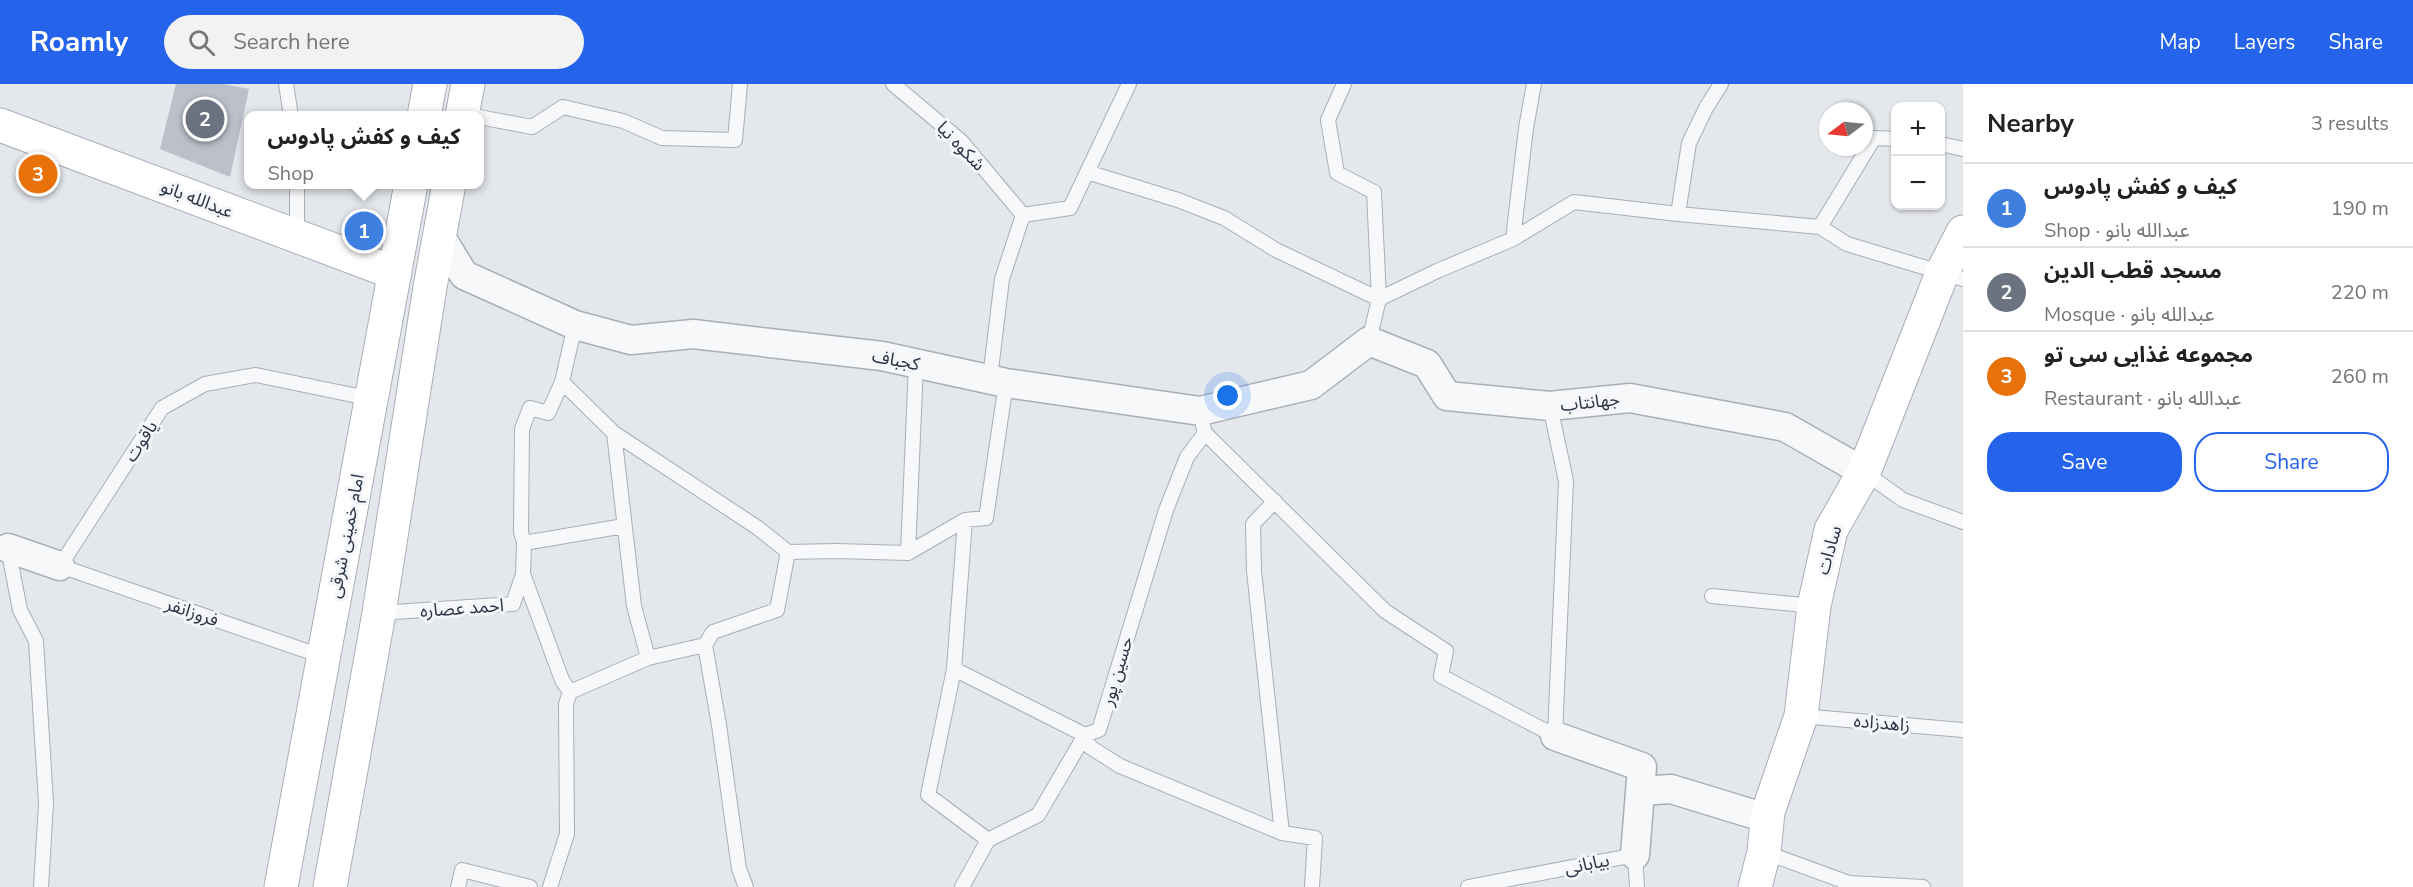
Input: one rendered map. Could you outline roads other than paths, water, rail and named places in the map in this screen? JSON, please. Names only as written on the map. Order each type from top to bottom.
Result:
[{"type":"main road","points":[[425,111],[430,84]]},
{"type":"main road","name":"عبدالله بانو","points":[[0,125],[395,273]]},
{"type":"main road","name":"امام خمینی شرقی","points":[[281,887],[410,189]]},
{"type":"main road","points":[[330,887],[379,613],[430,287],[448,189]]},
{"type":"main road","name":"سادات","points":[[1755,887],[1764,852],[1766,818],[1801,716],[1814,606],[1831,530],[1864,471],[1953,275],[1963,232]]},
{"type":"street","name":"کجباف","points":[[440,234],[464,275],[575,325],[631,340],[693,334],[882,356],[1203,422],[1311,385],[1369,341]]},
{"type":"street","points":[[395,273],[430,287]]},
{"type":"street","name":"جهانتاب","points":[[1369,341],[1427,364],[1447,396],[1550,406],[1630,398],[1785,427],[1864,471]]},
{"type":"street","points":[[8,548],[60,567]]},
{"type":"street","points":[[1555,736],[1642,767],[1635,855]]},
{"type":"street","points":[[1640,791],[1671,789],[1766,818]]},
{"type":"lane","points":[[286,84],[290,111]]},
{"type":"lane","points":[[484,114],[532,127],[563,107],[623,121],[662,138],[735,140],[740,84]]},
{"type":"lane","name":"شکوه نیا","points":[[893,84],[960,141],[1023,215]]},
{"type":"lane","points":[[562,381],[614,433],[758,528],[788,552],[836,550],[908,553],[965,520],[986,518],[998,380],[1002,279],[1023,215],[1070,208],[1129,84]]},
{"type":"lane","points":[[1344,84],[1328,120],[1337,173],[1374,192],[1378,299],[1369,341]]},
{"type":"lane","points":[[1513,239],[1526,128],[1534,84]]},
{"type":"lane","points":[[1678,214],[1689,143],[1721,84]]},
{"type":"lane","points":[[1820,226],[1874,138],[1891,139]]},
{"type":"lane","points":[[1945,145],[1963,149]]},
{"type":"lane","points":[[1087,172],[1178,200],[1224,218],[1276,250],[1378,299]]},
{"type":"lane","points":[[297,189],[297,237]]},
{"type":"lane","points":[[1378,299],[1513,239],[1574,202],[1678,214],[1820,226],[1847,244],[1953,275]]},
{"type":"lane","points":[[570,692],[562,680],[523,574],[524,543],[520,532],[522,429],[530,408],[548,412],[562,381],[575,325]]},
{"type":"lane","points":[[908,553],[916,364]]},
{"type":"lane","name":"یاقوت","points":[[60,567],[162,408],[205,384],[256,375],[372,399]]},
{"type":"lane","points":[[1203,422],[1275,501],[1385,611],[1446,651],[1441,676],[1555,736],[1566,481],[1550,406]]},
{"type":"lane","name":"حسین پور","points":[[988,840],[1038,815],[1085,735],[1099,730],[1166,510],[1203,422]]},
{"type":"lane","points":[[614,433],[634,606],[648,658]]},
{"type":"lane","points":[[1864,471],[1903,500],[1963,522]]},
{"type":"lane","points":[[1275,501],[1253,524],[1254,560],[1282,833]]},
{"type":"lane","points":[[962,887],[988,840],[928,795],[954,669],[965,520]]},
{"type":"lane","points":[[524,543],[624,526]]},
{"type":"lane","points":[[8,548],[20,610],[36,641],[46,803],[41,887]]},
{"type":"lane","points":[[746,887],[739,869],[719,725],[705,645],[713,632],[777,610],[788,552]]},
{"type":"lane","name":"فروزانفر","points":[[60,567],[324,657]]},
{"type":"lane","name":"احمد عصاره","points":[[379,613],[513,604],[523,574]]},
{"type":"lane","points":[[1712,596],[1814,606]]},
{"type":"lane","points":[[550,887],[567,834],[566,705],[570,692],[648,658],[705,645]]},
{"type":"lane","points":[[954,669],[1085,735],[1090,747],[1120,766],[1282,833],[1316,838],[1312,887]]},
{"type":"lane","name":"زاهدزاده","points":[[1801,716],[1963,730]]},
{"type":"lane","points":[[1764,852],[1849,883],[1923,887]]},
{"type":"lane","points":[[1635,855],[1637,887]]},
{"type":"lane","name":"بیابانی","points":[[1468,887],[1635,855]]},
{"type":"lane","points":[[458,887],[462,870],[530,887]]},
{"type":"place","name":"مسجد قطب الدین","points":[[205,119]]},
{"type":"place","name":"مجموعه غذایی سی تو","points":[[38,174]]},
{"type":"place","name":"کیف و کفش پادوس","points":[[364,231]]}]
